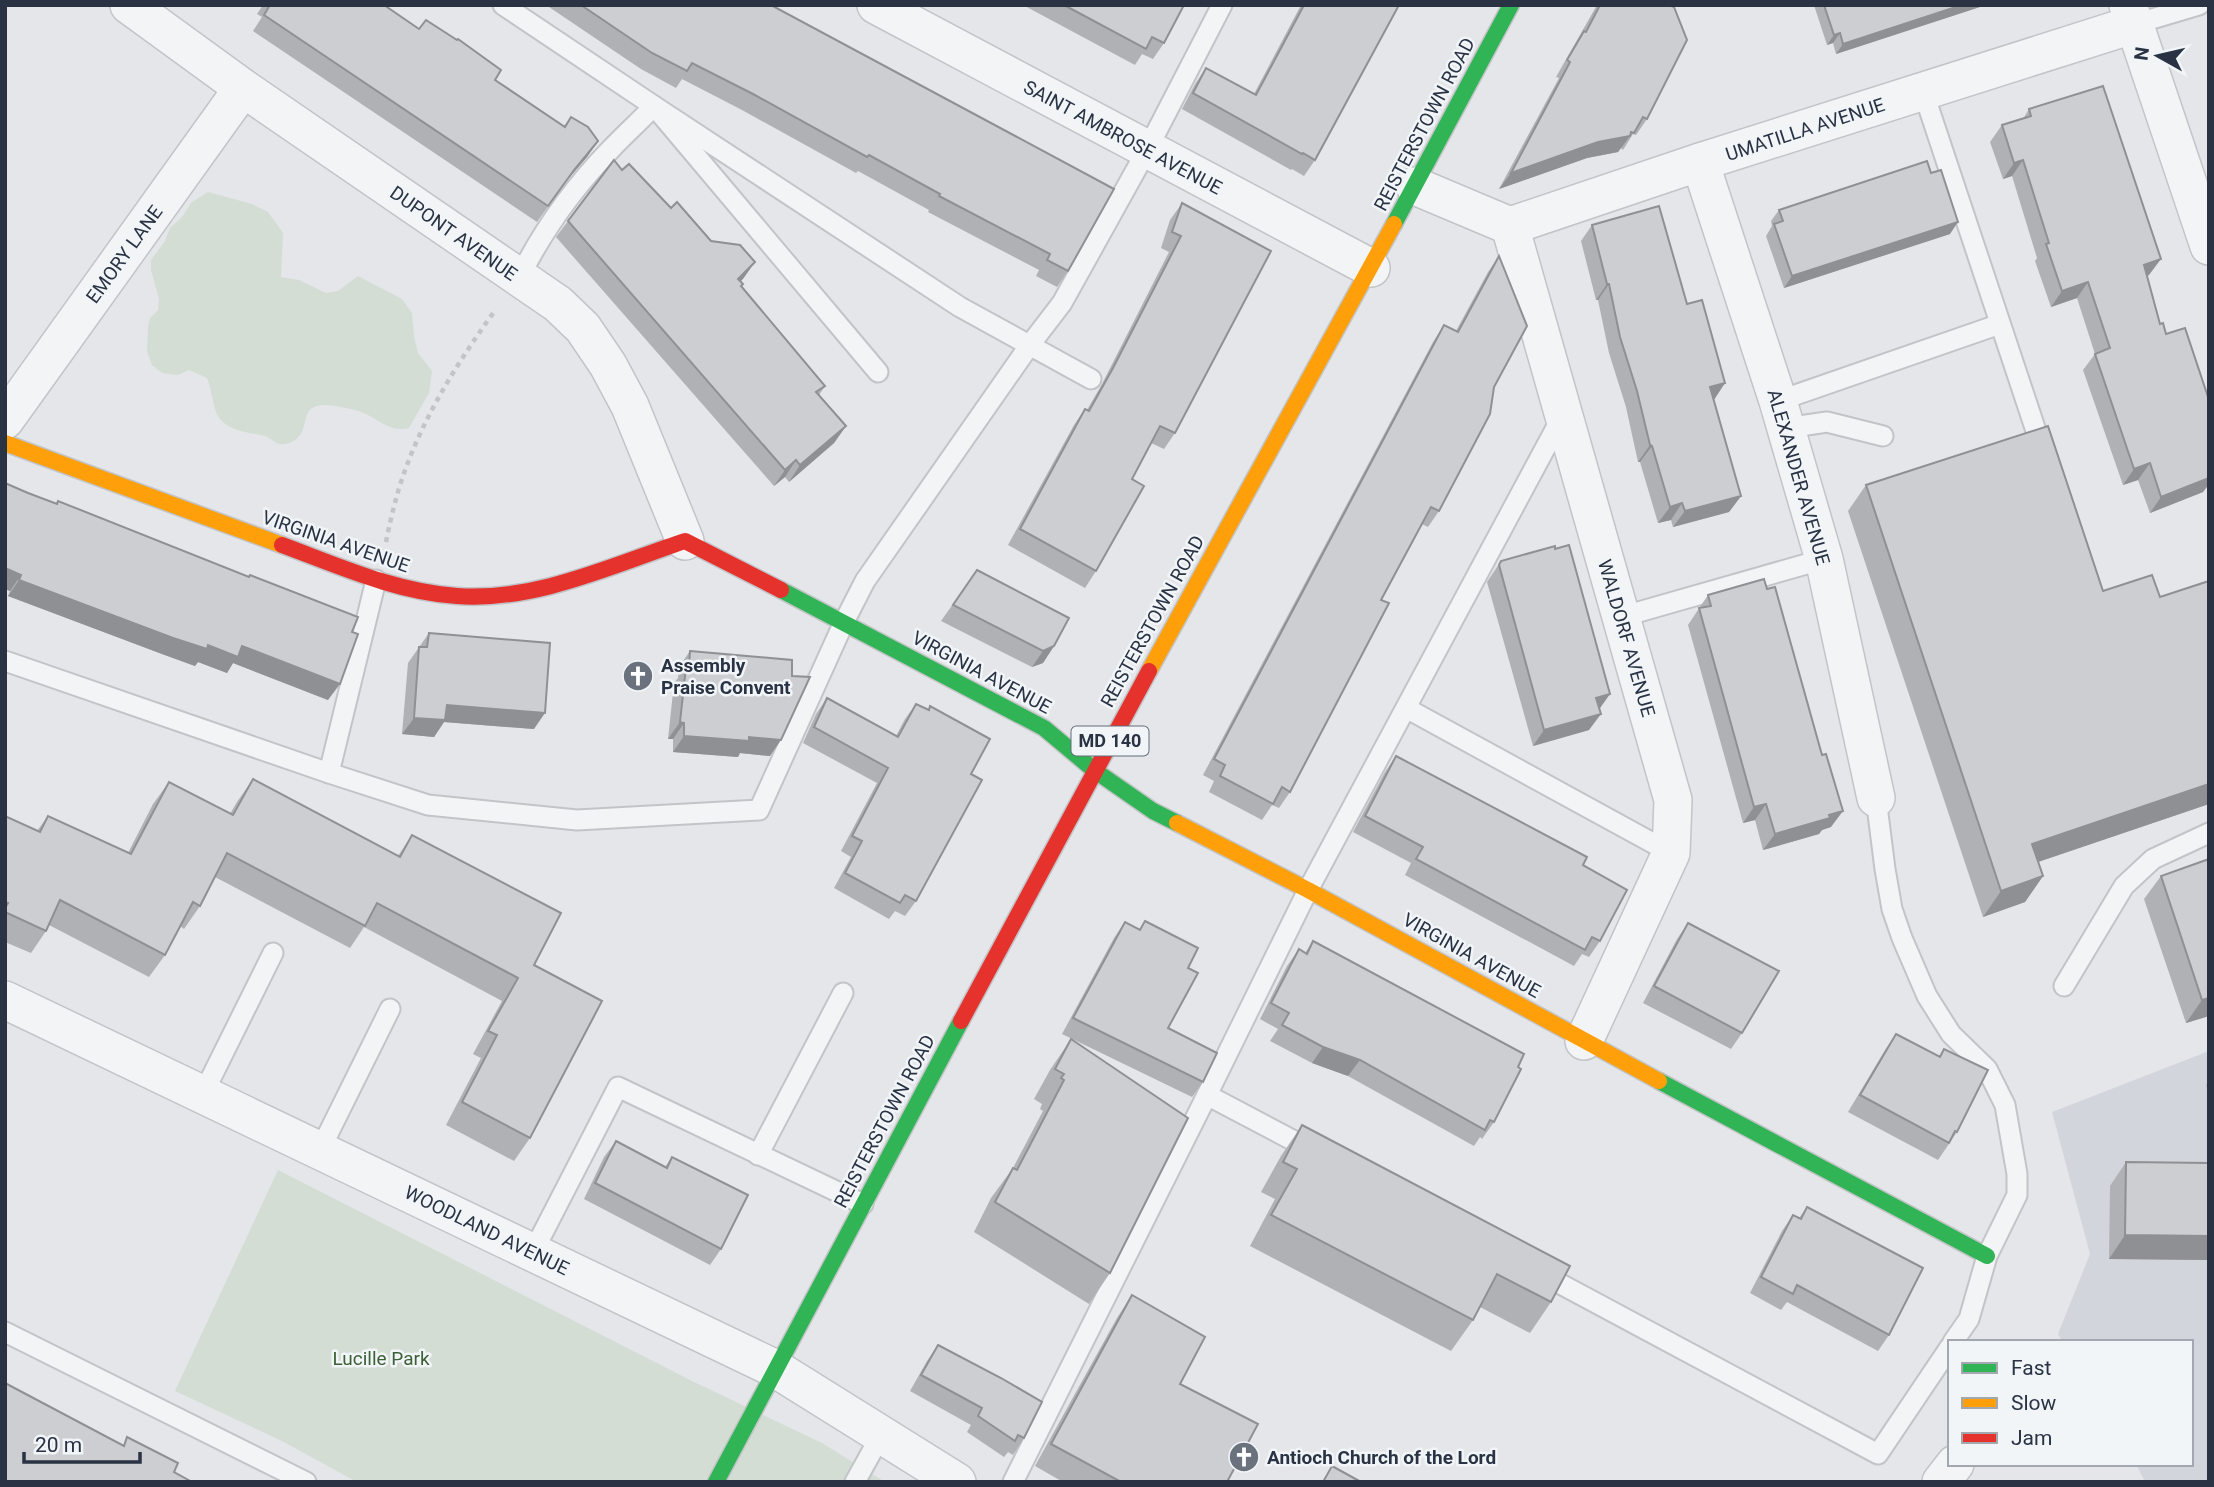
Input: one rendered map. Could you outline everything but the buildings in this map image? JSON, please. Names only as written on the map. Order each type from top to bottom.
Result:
[{"type":"street","name":"DUPONT AVENUE","points":[[129,5],[243,88],[558,304],[583,328],[608,365],[630,406],[685,541]]},
{"type":"street","name":"SAINT AMBROSE AVENUE","points":[[876,5],[1371,268]]},
{"type":"street","name":"REISTERSTOWN ROAD","points":[[716,1482],[1094,770],[1371,268],[1511,5]]},
{"type":"street","points":[[2132,15],[2209,246]]},
{"type":"street","name":"UMATILLA AVENUE","points":[[1510,226],[1923,91],[2132,15]]},
{"type":"street","name":"EMORY LANE","points":[[5,420],[243,88]]},
{"type":"street","name":"ALEXANDER AVENUE","points":[[1700,162],[1782,414],[1824,559],[1876,798]]},
{"type":"street","points":[[1415,186],[1510,226]]},
{"type":"street","name":"WALDORF AVENUE","points":[[1510,226],[1673,800],[1671,853],[1584,1041]]},
{"type":"street","name":"VIRGINIA AVENUE","points":[[5,443],[376,580],[429,594],[468,597],[508,594],[552,584],[685,541],[1044,728],[1094,770],[1153,811],[1308,890],[1987,1256]]},
{"type":"street","name":"WOODLAND AVENUE","points":[[5,1000],[776,1369],[957,1482]]},
{"type":"street","points":[[1941,1482],[1953,1466]]},
{"type":"lane","points":[[503,5],[960,307],[1091,379]]},
{"type":"lane","points":[[5,661],[428,805],[576,820],[759,810],[865,581],[1062,303],[1147,150],[1222,5]]},
{"type":"lane","name":"UMATILLA AVENUE","points":[[2132,15],[2199,5]]},
{"type":"lane","points":[[1923,91],[2048,470]]},
{"type":"lane","points":[[519,278],[533,250],[566,201],[612,148],[654,107]]},
{"type":"lane","points":[[654,107],[878,372]]},
{"type":"lane","points":[[1782,414],[2000,324]]},
{"type":"lane","points":[[1013,1482],[1308,890],[1563,414]]},
{"type":"lane","points":[[1782,414],[1883,436]]},
{"type":"lane","points":[[1621,617],[1824,559]]},
{"type":"lane","points":[[329,773],[376,580]]},
{"type":"lane","points":[[1406,708],[1671,853]]},
{"type":"lane","points":[[1876,798],[1887,883],[1902,938],[1927,996],[1951,1034],[1987,1069],[2005,1105],[2017,1174],[2017,1195],[1987,1256],[1969,1319],[1954,1340]]},
{"type":"lane","points":[[2064,986],[2124,886],[2153,859],[2209,833]]},
{"type":"lane","points":[[203,1094],[273,953]]},
{"type":"lane","points":[[758,1154],[843,993]]},
{"type":"lane","points":[[320,1150],[390,1009]]},
{"type":"lane","points":[[533,1252],[618,1087],[863,1204]]},
{"type":"lane","points":[[1208,1094],[1329,1160]]},
{"type":"lane","points":[[1524,1265],[1878,1454],[1948,1350]]},
{"type":"lane","points":[[5,1332],[306,1482]]},
{"type":"lane","points":[[855,1482],[881,1434]]},
{"type":"path","points":[[376,580],[397,494],[435,402],[474,340],[519,278]]},
{"type":"shaded area","points":[[2209,1051],[2209,1482],[2145,1482],[2137,1466],[2193,1466],[2193,1340],[2062,1340],[2058,1334],[2090,1254],[2052,1112]]},
{"type":"green space","points":[[208,192],[252,204],[268,212],[283,233],[281,277],[299,280],[326,293],[338,291],[358,276],[402,299],[412,313],[418,353],[432,371],[429,393],[409,428],[396,429],[351,409],[318,406],[308,412],[303,429],[295,440],[279,444],[265,436],[241,431],[224,423],[216,411],[207,378],[189,370],[178,375],[162,373],[152,365],[147,351],[148,327],[150,318],[158,310],[159,299],[151,260],[165,241],[170,228],[192,202]]},
{"type":"green space","name":"Lucille Park","points":[[278,1170],[694,1382],[822,1443],[885,1482],[357,1482],[282,1441],[175,1391]]},
{"type":"traffic: fast","points":[[1394,224],[1511,5]]},
{"type":"traffic: fast","points":[[781,590],[1044,728],[1094,770],[1153,811],[1177,823]]},
{"type":"traffic: fast","points":[[716,1482],[961,1021]]},
{"type":"traffic: fast","points":[[1659,1081],[1987,1256]]},
{"type":"traffic: slow","points":[[1149,671],[1394,224]]},
{"type":"traffic: slow","points":[[5,443],[282,545]]},
{"type":"traffic: slow","points":[[1177,823],[1308,890],[1659,1081]]},
{"type":"traffic: jam","points":[[282,545],[390,584],[434,594],[486,596],[544,588],[573,580],[685,541],[781,590]]},
{"type":"traffic: jam","points":[[961,1021],[1149,671]]},
{"type":"place","name":"Assembly Praise Convent","points":[[638,676]]},
{"type":"place","name":"Antioch Church of the Lord","points":[[1244,1457]]}]
